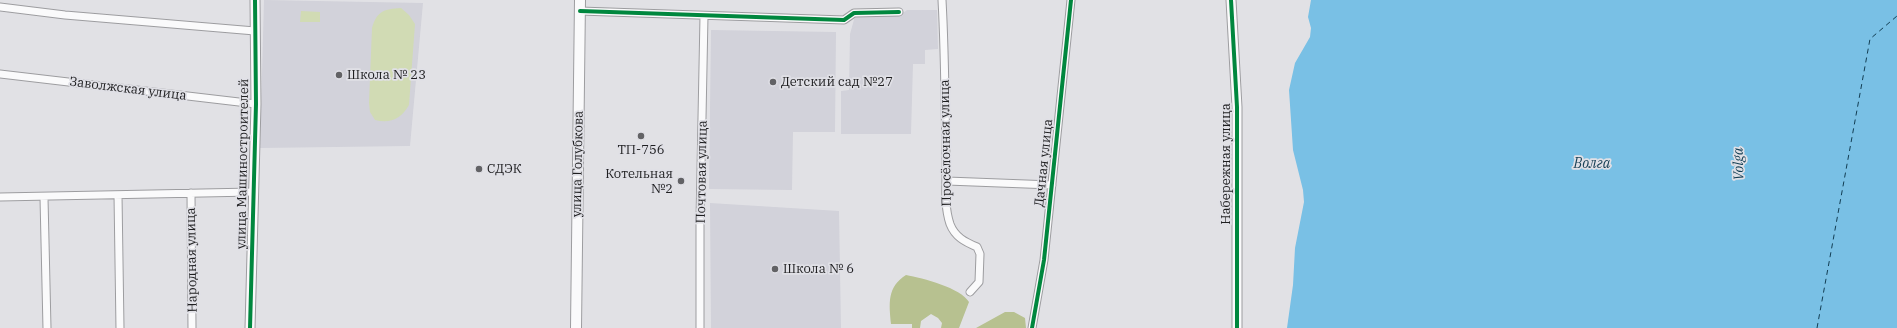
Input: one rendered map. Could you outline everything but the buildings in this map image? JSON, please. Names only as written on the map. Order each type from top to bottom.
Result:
[{"type":"main road","name":"улица Голубкова","points":[[576,328],[580,0]]},
{"type":"street","name":"улица Машиностроителей","points":[[250,328],[256,104],[255,0]]},
{"type":"street","name":"Просёлочная улица","points":[[942,0],[945,56],[947,182],[945,205],[951,226],[957,237],[977,247],[980,254],[979,282],[970,292]]},
{"type":"street","name":"Дачная улица","points":[[1032,328],[1044,260],[1070,0]]},
{"type":"street","name":"Набережная улица","points":[[1231,0],[1237,107],[1237,328]]},
{"type":"street","points":[[0,7],[65,15],[255,31]]},
{"type":"street","points":[[580,11],[844,20],[854,13],[899,12]]},
{"type":"street","name":"Почтовая улица","points":[[700,328],[700,219],[704,16]]},
{"type":"street","name":"Заволжская улица","points":[[0,74],[256,104]]},
{"type":"street","points":[[947,182],[1052,185]]},
{"type":"street","name":"Народная улица","points":[[0,198],[253,192]]},
{"type":"street","name":"Народная улица","points":[[191,193],[192,328]]},
{"type":"street","points":[[118,195],[120,328]]},
{"type":"street","points":[[44,198],[47,328]]},
{"type":"shaded area","name":"Школа № 23","points":[[264,0],[423,3],[410,146],[260,148]]},
{"type":"shaded area","points":[[907,10],[937,10],[938,49],[925,50],[925,64],[913,64],[911,134],[841,134],[841,91],[849,90],[850,34],[855,16],[899,16]]},
{"type":"shaded area","name":"Детский сад №27","points":[[711,30],[836,32],[835,132],[793,132],[792,190],[709,189]]},
{"type":"shaded area","name":"Школа № 6","points":[[710,203],[839,211],[841,328],[711,328]]},
{"type":"green space","points":[[401,8],[409,15],[415,24],[409,105],[399,117],[395,119],[390,121],[375,120],[370,112],[369,103],[372,28],[379,14],[386,10]]},
{"type":"green space","points":[[301,11],[320,12],[320,22],[300,22]]},
{"type":"green space","points":[[906,275],[941,284],[965,297],[969,302],[959,328],[941,328],[942,323],[938,318],[931,314],[921,321],[920,328],[912,328],[912,324],[891,324],[890,302],[892,290],[895,285]]},
{"type":"green space","points":[[1005,312],[1014,312],[1025,318],[1026,328],[976,328]]},
{"type":"water","name":"Волга","points":[[1311,0],[1897,0],[1897,328],[1287,328],[1293,285],[1295,248],[1304,202],[1303,190],[1293,150],[1289,90],[1295,63],[1310,37],[1311,28],[1308,17]]},
{"type":"ferry route","points":[[1817,328],[1870,39],[1897,16]]},
{"type":"cycle path","points":[[250,328],[256,104],[255,0]]},
{"type":"cycle path","points":[[1032,328],[1044,260],[1071,0]]},
{"type":"cycle path","points":[[1231,0],[1237,107],[1237,328]]},
{"type":"cycle path","points":[[580,11],[844,20],[854,13],[899,12]]},
{"type":"place","name":"Школа № 23","points":[[339,75]]},
{"type":"place","name":"Детский сад №27","points":[[773,82]]},
{"type":"place","name":"ТП-756","points":[[641,136]]},
{"type":"place","name":"СДЭК","points":[[479,169]]},
{"type":"place","name":"Котельная №2","points":[[681,181]]},
{"type":"place","name":"Школа № 6","points":[[775,269]]},
{"type":"water label","name":"Volga","points":[[1739,164]]}]
